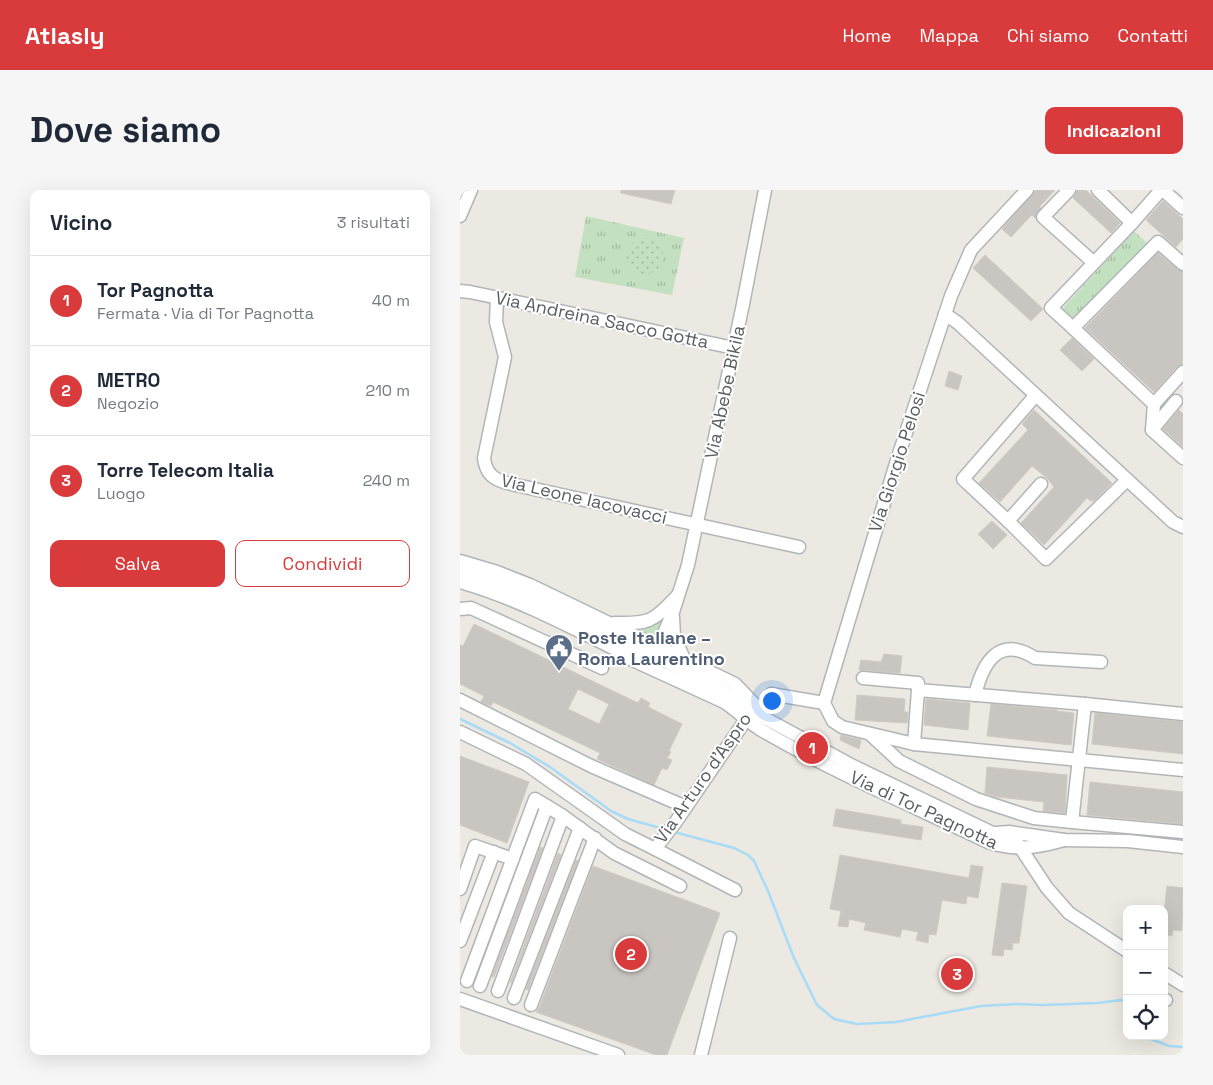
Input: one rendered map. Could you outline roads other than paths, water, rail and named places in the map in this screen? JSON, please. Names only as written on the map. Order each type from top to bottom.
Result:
[{"type":"street","points":[[460,216],[472,190]]},
{"type":"street","name":"Via Abebe Bikila","points":[[653,650],[674,612],[688,565],[765,190]]},
{"type":"street","name":"Via Giorgio Pelosi","points":[[824,703],[897,460],[951,296],[971,250],[1027,190]]},
{"type":"street","points":[[1069,190],[1043,217],[1093,262]]},
{"type":"street","points":[[1098,190],[1132,223]]},
{"type":"street","points":[[1154,404],[1051,308],[1162,190],[1183,208]]},
{"type":"street","points":[[1073,328],[1158,242],[1183,264]]},
{"type":"street","name":"Via Andreina Sacco Gotta","points":[[463,289],[497,298],[734,348]]},
{"type":"street","name":"Via Leone Iacovacci","points":[[497,298],[496,322],[505,357],[484,458],[487,471],[492,478],[507,483],[799,547]]},
{"type":"street","points":[[945,314],[958,323],[1173,522],[1183,527]]},
{"type":"street","points":[[1152,430],[1154,404],[1183,372]]},
{"type":"street","points":[[1152,430],[1179,404],[1165,392]]},
{"type":"street","points":[[1036,396],[964,479],[1046,559],[1127,480]]},
{"type":"street","points":[[1152,430],[1183,458]]},
{"type":"street","points":[[1008,521],[1041,484]]},
{"type":"street","name":"Via di Tor Pagnotta","points":[[460,562],[497,572],[530,585],[609,623],[744,703],[751,711],[853,766],[1021,848]]},
{"type":"street","name":"Via di Tor Pagnotta","points":[[460,572],[520,592],[653,650],[684,659],[735,684],[740,687],[762,731],[988,842],[1009,848],[1021,848],[1040,847],[1064,840]]},
{"type":"street","name":"Via di Tor Pagnotta","points":[[460,582],[486,589],[516,601],[619,651],[633,654],[653,650]]},
{"type":"street","name":"Via Abebe Bikila","points":[[609,623],[636,623],[651,620],[663,612],[680,592]]},
{"type":"street","points":[[460,609],[471,608],[602,668]]},
{"type":"street","name":"Via Abebe Bikila","points":[[674,612],[674,636],[684,659]]},
{"type":"street","name":"Via di Tor Pagnotta","points":[[619,651],[623,656],[724,702],[751,711],[964,814],[1009,832],[1064,840],[1128,841],[1183,847]]},
{"type":"street","points":[[975,695],[978,680],[985,667],[998,651],[1026,652],[1035,658],[1101,662]]},
{"type":"street","points":[[863,678],[918,683],[914,744]]},
{"type":"street","points":[[918,690],[1183,714]]},
{"type":"street","points":[[771,694],[824,703],[833,721],[842,727],[914,744],[1183,770]]},
{"type":"street","points":[[460,700],[591,766],[686,807]]},
{"type":"street","points":[[1072,822],[1085,704]]},
{"type":"street","name":"Via Arturo d'Aspro","points":[[460,732],[526,764],[625,834],[655,849],[674,825],[751,711]]},
{"type":"street","points":[[870,734],[899,761],[976,799],[1034,818],[1183,832]]},
{"type":"street","points":[[531,1005],[463,979],[484,934],[535,799],[563,816],[614,853],[680,886]]},
{"type":"street","points":[[480,986],[547,806]]},
{"type":"street","points":[[498,992],[563,816]]},
{"type":"street","points":[[514,998],[580,828]]},
{"type":"street","points":[[1009,832],[1052,894],[1069,913],[1123,947]]},
{"type":"street","name":"Via di Tor Pagnotta","points":[[993,834],[1009,832]]},
{"type":"street","points":[[524,1022],[595,838]]},
{"type":"street","points":[[460,889],[476,846],[513,859]]},
{"type":"street","points":[[655,849],[735,890]]},
{"type":"street","points":[[460,941],[463,927],[494,852]]},
{"type":"street","points":[[463,927],[484,934]]},
{"type":"street","points":[[701,1055],[730,938]]},
{"type":"street","points":[[1168,976],[1183,986]]},
{"type":"street","points":[[460,999],[618,1055]]},
{"type":"waterway","points":[[460,719],[510,743],[550,767],[611,811],[628,819],[664,829]]},
{"type":"waterway","points":[[674,832],[734,848],[748,855],[754,861],[768,891],[794,958],[817,1005],[834,1019],[857,1024],[896,1022],[981,1006],[1123,1001]]},
{"type":"waterway","points":[[1153,1040],[1169,1046],[1183,1047]]},
{"type":"tunnel","points":[[1020,198],[1043,217]]},
{"type":"place","name":"Poste Italiane – Roma Laurentino","points":[[559,672]]},
{"type":"place","name":"Tor Pagnotta","points":[[812,748]]},
{"type":"place","name":"METRO","points":[[631,954]]},
{"type":"place","name":"Torre Telecom Italia","points":[[957,974]]}]
